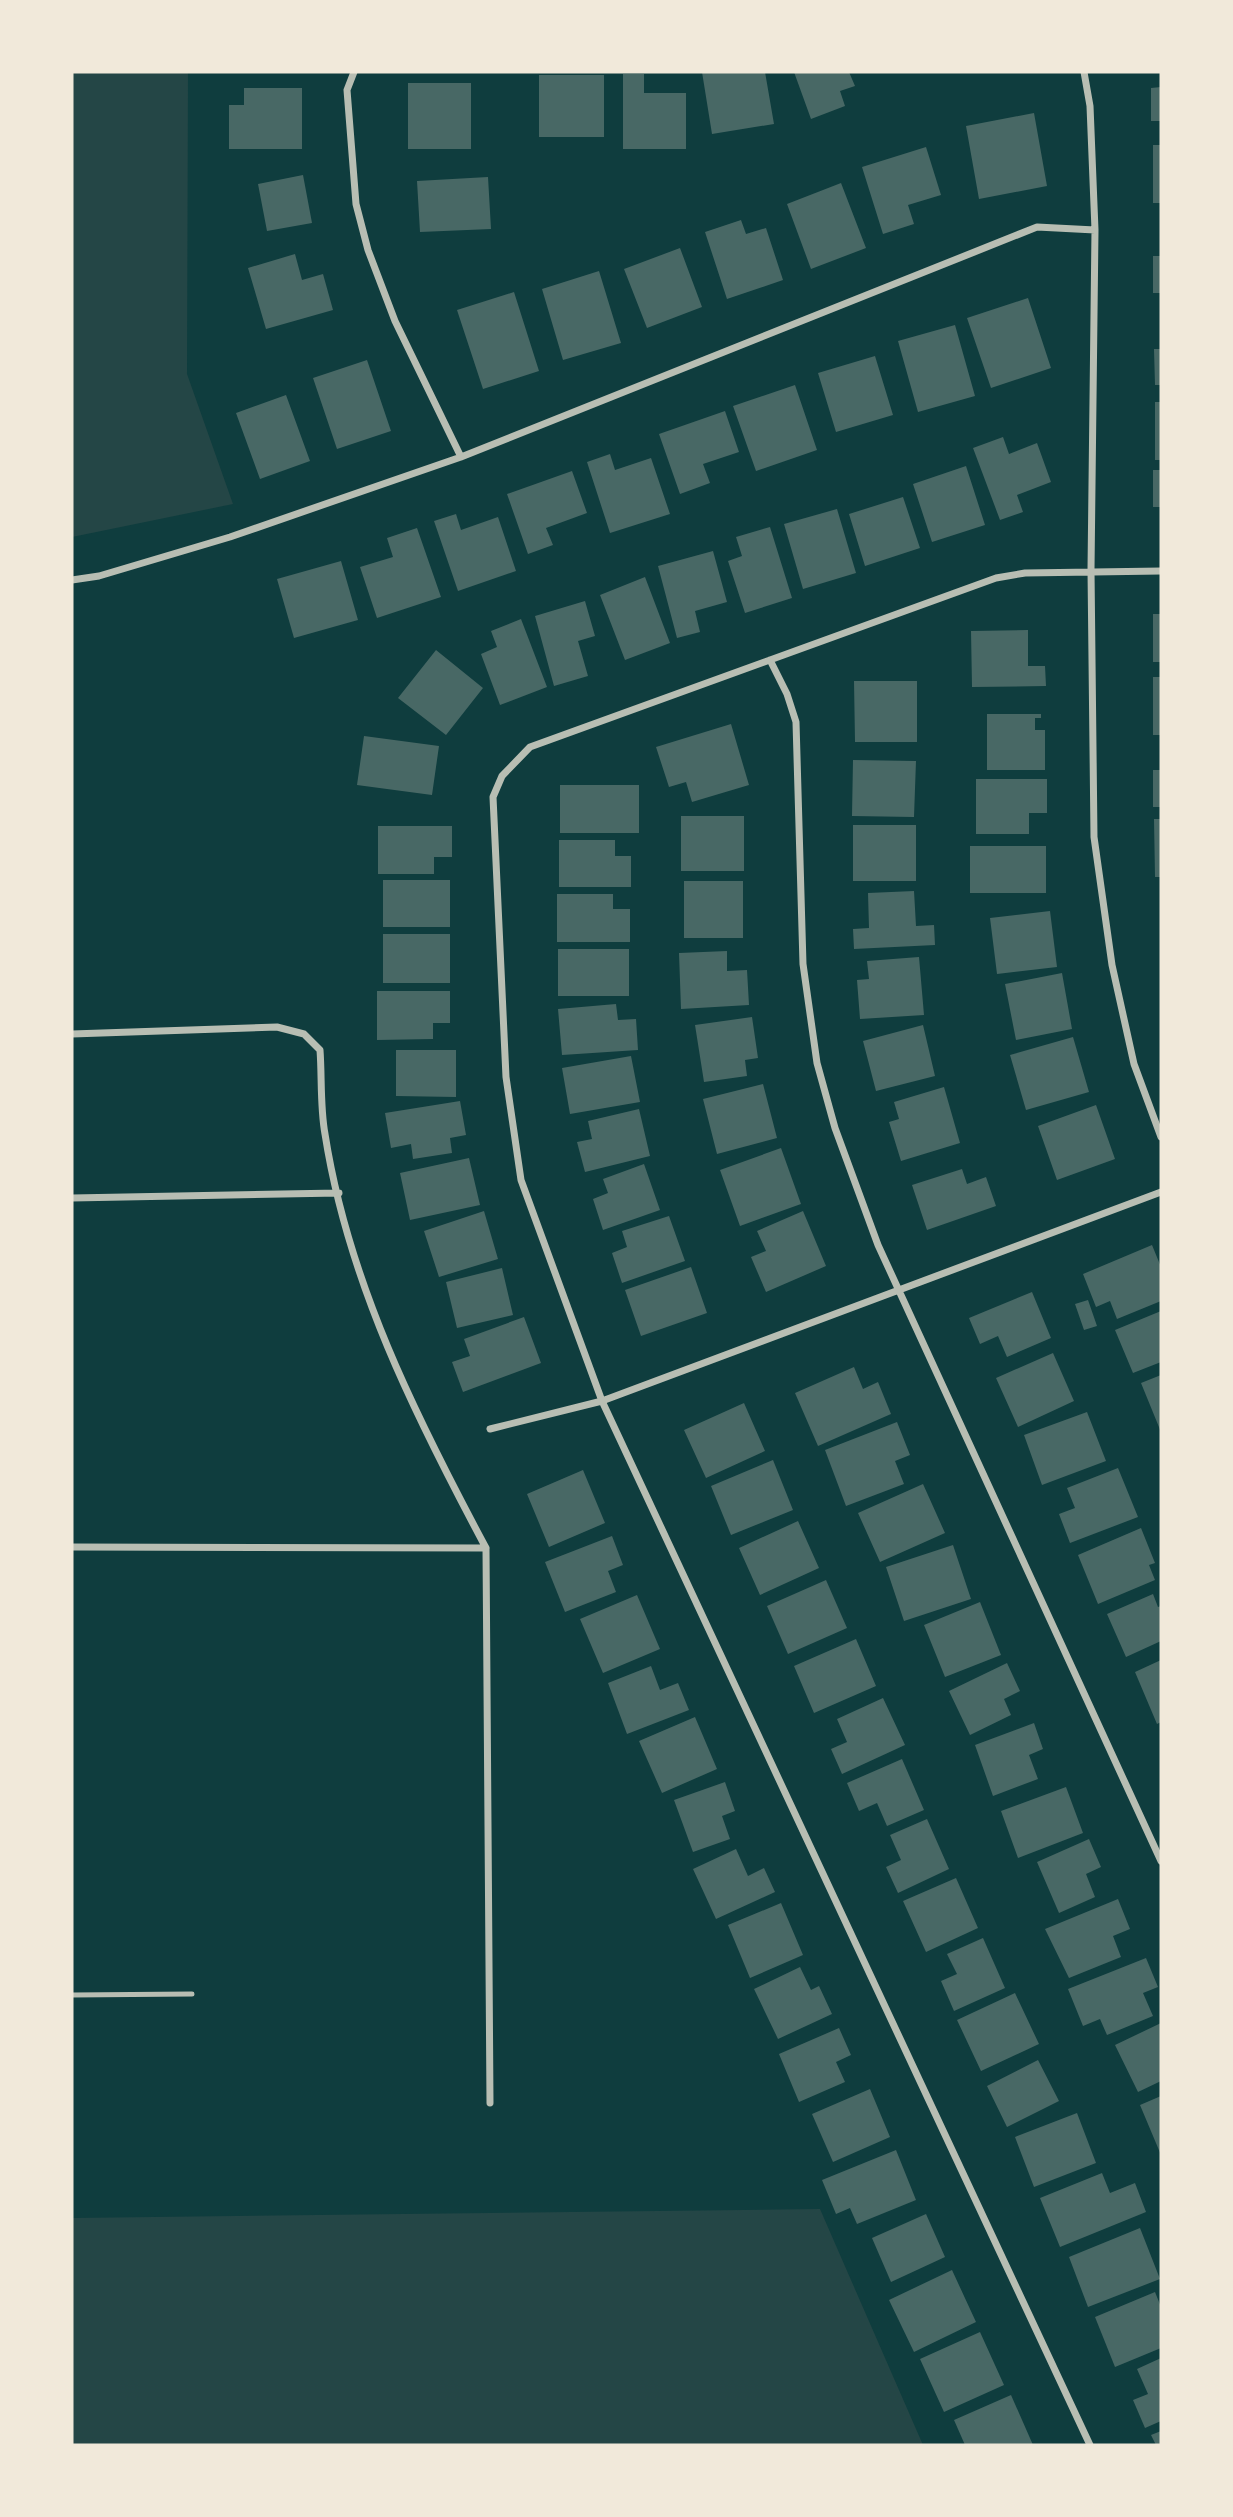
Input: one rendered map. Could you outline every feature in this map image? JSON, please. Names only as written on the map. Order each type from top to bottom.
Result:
[{"type":"street","points":[[354,72],[347,90],[355,192],[368,250],[395,321],[461,457]]},
{"type":"street","points":[[1084,72],[1090,106],[1096,230],[1091,570],[1094,837],[1112,965],[1134,1064],[1161,1137]]},
{"type":"street","points":[[72,580],[99,576],[230,537],[461,457],[1037,227],[1096,230]]},
{"type":"street","points":[[1090,2445],[602,1401],[521,1180],[506,1077],[493,797],[502,776],[530,747],[996,578],[1025,573],[1091,570],[1161,571]]},
{"type":"street","points":[[770,660],[792,707],[799,743],[803,964],[817,1063],[848,1166],[878,1245],[1161,1861]]},
{"type":"street","points":[[72,1034],[277,1027],[304,1034],[320,1050],[325,1133],[338,1193],[386,1349],[435,1453],[486,1548],[490,2103]]},
{"type":"street","points":[[490,1429],[602,1401],[1161,1192]]},
{"type":"street","points":[[72,1198],[338,1193]]},
{"type":"street","points":[[72,1547],[486,1548]]},
{"type":"lane","points":[[72,1995],[192,1994]]},
{"type":"shaded area","points":[[72,72],[188,72],[187,374],[233,504],[72,537]]},
{"type":"shaded area","points":[[820,2209],[923,2445],[72,2445],[72,2218]]},
{"type":"building","points":[[702,72],[765,72],[774,124],[712,134]]},
{"type":"building","points":[[794,72],[849,72],[855,86],[840,91],[845,106],[811,119]]},
{"type":"building","points":[[623,74],[644,74],[644,93],[686,93],[686,149],[623,149]]},
{"type":"building","points":[[539,75],[604,75],[604,137],[539,137]]},
{"type":"building","points":[[408,83],[471,83],[471,149],[408,149]]},
{"type":"building","points":[[1161,87],[1161,121],[1151,121],[1151,88]]},
{"type":"building","points":[[244,88],[302,88],[302,149],[229,149],[229,105],[244,105]]},
{"type":"building","points":[[1034,113],[1047,186],[979,199],[966,126]]},
{"type":"building","points":[[1153,145],[1161,145],[1161,203],[1153,203]]},
{"type":"building","points":[[926,147],[941,195],[908,205],[914,224],[883,234],[862,167]]},
{"type":"building","points":[[303,175],[312,223],[267,231],[258,184]]},
{"type":"building","points":[[488,177],[491,229],[420,232],[417,181]]},
{"type":"building","points":[[841,183],[866,248],[811,269],[787,204]]},
{"type":"building","points":[[741,220],[746,234],[766,228],[783,280],[727,299],[705,232]]},
{"type":"building","points":[[680,248],[702,307],[647,328],[624,269]]},
{"type":"building","points":[[295,254],[302,280],[323,274],[333,310],[266,329],[248,268]]},
{"type":"building","points":[[1153,256],[1161,256],[1161,293],[1153,293]]},
{"type":"building","points":[[599,271],[621,343],[563,360],[542,289]]},
{"type":"building","points":[[514,292],[539,371],[483,389],[457,310]]},
{"type":"building","points":[[1028,298],[1051,368],[991,388],[967,318]]},
{"type":"building","points":[[955,325],[975,396],[918,412],[898,341]]},
{"type":"building","points":[[1154,349],[1161,349],[1161,385],[1155,385]]},
{"type":"building","points":[[875,356],[893,415],[836,432],[818,373]]},
{"type":"building","points":[[367,360],[391,431],[337,449],[313,378]]},
{"type":"building","points":[[795,385],[817,450],[756,471],[733,406]]},
{"type":"building","points":[[286,395],[310,461],[260,479],[236,413]]},
{"type":"building","points":[[1155,402],[1161,402],[1161,460],[1155,460]]},
{"type":"building","points":[[725,411],[739,452],[703,464],[710,483],[680,494],[659,434]]},
{"type":"building","points":[[1003,437],[1009,454],[1037,443],[1051,482],[1017,495],[1023,512],[1000,520],[973,448]]},
{"type":"building","points":[[610,454],[615,470],[651,458],[670,514],[610,533],[587,462]]},
{"type":"building","points":[[966,466],[985,525],[932,542],[913,484]]},
{"type":"building","points":[[1153,470],[1161,470],[1161,507],[1153,507]]},
{"type":"building","points":[[572,471],[587,513],[546,528],[553,545],[528,554],[507,494]]},
{"type":"building","points":[[903,497],[920,548],[865,566],[849,514]]},
{"type":"building","points":[[837,509],[856,573],[803,589],[784,524]]},
{"type":"building","points":[[456,514],[461,530],[498,517],[516,571],[458,591],[434,521]]},
{"type":"building","points":[[770,527],[792,598],[745,613],[728,561],[742,556],[736,537]]},
{"type":"building","points":[[417,528],[441,597],[377,618],[360,567],[393,557],[387,538]]},
{"type":"building","points":[[713,551],[727,602],[695,611],[700,632],[677,638],[658,566]]},
{"type":"building","points":[[341,561],[358,620],[294,638],[277,579]]},
{"type":"building","points":[[645,577],[670,643],[625,660],[600,595]]},
{"type":"building","points":[[585,601],[595,636],[578,641],[588,676],[554,686],[535,616]]},
{"type":"building","points":[[1153,614],[1161,614],[1161,662],[1153,662]]},
{"type":"building","points":[[521,619],[547,687],[500,705],[481,654],[497,647],[491,631]]},
{"type":"building","points":[[1028,630],[1028,666],[1045,666],[1046,686],[972,687],[971,631]]},
{"type":"building","points":[[436,650],[483,688],[446,735],[398,698]]},
{"type":"building","points":[[1153,677],[1161,677],[1161,735],[1153,735]]},
{"type":"building","points":[[854,681],[917,681],[917,742],[855,742]]},
{"type":"building","points":[[987,714],[1041,714],[1041,718],[1035,718],[1035,730],[1045,730],[1045,770],[987,770]]},
{"type":"building","points":[[731,724],[749,785],[692,802],[686,782],[669,787],[656,747]]},
{"type":"building","points":[[364,736],[439,746],[432,795],[357,785]]},
{"type":"building","points":[[853,760],[916,761],[914,817],[852,816]]},
{"type":"building","points":[[1153,770],[1161,770],[1161,807],[1153,807]]},
{"type":"building","points":[[976,779],[1047,779],[1047,813],[1029,813],[1029,834],[976,834]]},
{"type":"building","points":[[560,785],[639,785],[639,833],[560,833]]},
{"type":"building","points":[[681,816],[744,816],[744,871],[681,871]]},
{"type":"building","points":[[1154,819],[1161,819],[1161,877],[1155,877]]},
{"type":"building","points":[[853,825],[916,825],[916,881],[853,881]]},
{"type":"building","points":[[378,826],[452,826],[452,857],[434,857],[434,874],[378,874]]},
{"type":"building","points":[[559,840],[615,840],[615,856],[631,856],[631,887],[559,887]]},
{"type":"building","points":[[970,846],[1046,846],[1046,893],[970,893]]},
{"type":"building","points":[[383,880],[450,880],[450,927],[383,927]]},
{"type":"building","points":[[684,881],[743,881],[743,938],[684,938]]},
{"type":"building","points":[[914,891],[916,926],[934,925],[935,945],[854,949],[853,929],[869,928],[868,893]]},
{"type":"building","points":[[557,894],[613,894],[613,909],[630,909],[630,942],[557,942]]},
{"type":"building","points":[[1050,911],[1057,967],[997,974],[990,918]]},
{"type":"building","points":[[383,934],[450,934],[450,983],[383,983]]},
{"type":"building","points":[[558,949],[629,949],[629,996],[558,996]]},
{"type":"building","points":[[727,951],[727,971],[747,970],[749,1005],[681,1009],[679,953]]},
{"type":"building","points":[[919,957],[924,1015],[860,1019],[857,980],[869,979],[867,961]]},
{"type":"building","points":[[1062,973],[1072,1029],[1016,1040],[1005,984]]},
{"type":"building","points":[[377,991],[450,991],[450,1023],[433,1023],[433,1039],[377,1040]]},
{"type":"building","points":[[616,1004],[618,1020],[636,1019],[638,1050],[562,1055],[558,1009]]},
{"type":"building","points":[[752,1017],[758,1058],[745,1060],[747,1076],[704,1082],[695,1025]]},
{"type":"building","points":[[923,1025],[935,1076],[876,1091],[863,1041]]},
{"type":"building","points":[[1073,1037],[1089,1092],[1026,1110],[1010,1055]]},
{"type":"building","points":[[396,1050],[456,1050],[456,1097],[396,1096]]},
{"type":"building","points":[[631,1056],[640,1102],[570,1114],[562,1068]]},
{"type":"building","points":[[763,1084],[777,1138],[717,1154],[703,1099]]},
{"type":"building","points":[[944,1087],[960,1143],[901,1161],[889,1122],[899,1119],[894,1102]]},
{"type":"building","points":[[460,1101],[466,1135],[450,1138],[452,1153],[413,1159],[411,1144],[391,1148],[385,1113]]},
{"type":"building","points":[[1096,1105],[1115,1159],[1057,1180],[1038,1126]]},
{"type":"building","points":[[639,1109],[650,1156],[585,1172],[577,1142],[592,1139],[588,1121]]},
{"type":"building","points":[[781,1148],[801,1204],[740,1226],[720,1170]]},
{"type":"building","points":[[469,1158],[480,1205],[410,1220],[400,1173]]},
{"type":"building","points":[[644,1164],[660,1210],[603,1230],[593,1199],[608,1193],[603,1179]]},
{"type":"building","points":[[962,1169],[967,1184],[986,1177],[996,1206],[927,1230],[912,1185]]},
{"type":"building","points":[[484,1211],[498,1259],[439,1277],[424,1231]]},
{"type":"building","points":[[803,1211],[826,1266],[766,1292],[751,1257],[766,1251],[757,1231]]},
{"type":"building","points":[[669,1216],[685,1261],[622,1283],[612,1253],[627,1247],[622,1231]]},
{"type":"building","points":[[1152,1245],[1161,1267],[1161,1301],[1117,1319],[1110,1301],[1096,1307],[1083,1274]]},
{"type":"building","points":[[691,1267],[707,1313],[641,1336],[625,1290]]},
{"type":"building","points":[[502,1268],[513,1315],[457,1328],[446,1282]]},
{"type":"building","points":[[1032,1292],[1051,1338],[1007,1357],[998,1336],[980,1344],[969,1318]]},
{"type":"building","points":[[1088,1300],[1097,1326],[1084,1330],[1075,1304]]},
{"type":"building","points":[[1161,1311],[1161,1362],[1133,1373],[1115,1330]]},
{"type":"building","points":[[524,1317],[541,1363],[463,1392],[452,1362],[470,1356],[464,1339]]},
{"type":"building","points":[[1053,1353],[1074,1401],[1018,1427],[996,1378]]},
{"type":"building","points":[[854,1367],[863,1389],[878,1382],[891,1414],[818,1446],[795,1393]]},
{"type":"building","points":[[1161,1375],[1161,1432],[1141,1383]]},
{"type":"building","points":[[744,1403],[765,1451],[706,1478],[684,1430]]},
{"type":"building","points":[[1087,1412],[1106,1461],[1042,1485],[1024,1435]]},
{"type":"building","points":[[897,1422],[910,1455],[895,1461],[904,1484],[846,1506],[825,1450]]},
{"type":"building","points":[[773,1460],[793,1510],[731,1535],[711,1486]]},
{"type":"building","points":[[1118,1468],[1138,1517],[1070,1543],[1059,1514],[1075,1508],[1067,1488]]},
{"type":"building","points":[[583,1470],[605,1523],[549,1547],[527,1494]]},
{"type":"building","points":[[923,1484],[945,1533],[880,1562],[858,1513]]},
{"type":"building","points":[[798,1521],[819,1568],[760,1595],[739,1548]]},
{"type":"building","points":[[1141,1528],[1155,1563],[1149,1565],[1155,1580],[1098,1604],[1078,1555]]},
{"type":"building","points":[[612,1536],[623,1565],[608,1571],[616,1592],[565,1612],[545,1562]]},
{"type":"building","points":[[953,1545],[971,1599],[904,1621],[886,1567]]},
{"type":"building","points":[[826,1580],[847,1628],[788,1654],[767,1606]]},
{"type":"building","points":[[1153,1594],[1158,1607],[1161,1606],[1161,1641],[1126,1657],[1107,1614]]},
{"type":"building","points":[[637,1595],[660,1649],[603,1673],[580,1619]]},
{"type":"building","points":[[980,1602],[1001,1655],[945,1677],[924,1625]]},
{"type":"building","points":[[856,1639],[876,1686],[814,1713],[794,1666]]},
{"type":"building","points":[[1161,1660],[1161,1722],[1157,1724],[1135,1672]]},
{"type":"building","points":[[1007,1663],[1020,1691],[1004,1699],[1011,1715],[970,1735],[949,1691]]},
{"type":"building","points":[[651,1666],[660,1690],[678,1683],[689,1710],[627,1734],[608,1683]]},
{"type":"building","points":[[883,1698],[905,1745],[842,1774],[831,1749],[847,1742],[837,1719]]},
{"type":"building","points":[[695,1717],[717,1769],[662,1793],[639,1741]]},
{"type":"building","points":[[1034,1723],[1043,1749],[1029,1755],[1038,1779],[993,1796],[975,1745]]},
{"type":"building","points":[[902,1759],[924,1810],[887,1826],[877,1803],[859,1811],[847,1783]]},
{"type":"building","points":[[725,1782],[735,1811],[722,1816],[730,1839],[693,1852],[674,1800]]},
{"type":"building","points":[[1066,1787],[1083,1833],[1018,1858],[1001,1811]]},
{"type":"building","points":[[927,1819],[949,1869],[898,1893],[886,1867],[901,1860],[890,1835]]},
{"type":"building","points":[[1089,1839],[1101,1867],[1086,1874],[1095,1897],[1059,1913],[1037,1862]]},
{"type":"building","points":[[736,1849],[748,1876],[764,1868],[775,1892],[716,1919],[693,1869]]},
{"type":"building","points":[[956,1878],[978,1928],[926,1952],[903,1901]]},
{"type":"building","points":[[1118,1899],[1130,1929],[1113,1936],[1121,1957],[1069,1978],[1045,1929]]},
{"type":"building","points":[[781,1903],[803,1955],[750,1978],[728,1925]]},
{"type":"building","points":[[983,1938],[1005,1988],[954,2011],[941,1981],[957,1974],[947,1954]]},
{"type":"building","points":[[1146,1958],[1158,1987],[1143,1993],[1153,2016],[1107,2035],[1100,2019],[1083,2026],[1068,1989]]},
{"type":"building","points":[[800,1967],[811,1990],[819,1986],[832,2014],[778,2039],[754,1989]]},
{"type":"building","points":[[1015,1993],[1039,2044],[981,2071],[957,2020]]},
{"type":"building","points":[[1161,2023],[1161,2081],[1138,2092],[1115,2045]]},
{"type":"building","points":[[839,2028],[851,2055],[836,2062],[845,2082],[799,2102],[779,2054]]},
{"type":"building","points":[[1038,2060],[1059,2101],[1007,2127],[987,2086]]},
{"type":"building","points":[[870,2089],[890,2137],[833,2162],[812,2114]]},
{"type":"building","points":[[1161,2096],[1161,2155],[1140,2105]]},
{"type":"building","points":[[1077,2113],[1096,2163],[1034,2187],[1015,2137]]},
{"type":"building","points":[[896,2150],[916,2200],[857,2224],[850,2208],[836,2214],[822,2180]]},
{"type":"building","points":[[1102,2173],[1110,2193],[1135,2183],[1146,2212],[1060,2247],[1040,2198]]},
{"type":"building","points":[[926,2214],[945,2257],[891,2282],[872,2238]]},
{"type":"building","points":[[1140,2228],[1160,2279],[1088,2307],[1069,2257]]},
{"type":"building","points":[[952,2270],[976,2322],[914,2352],[889,2300]]},
{"type":"building","points":[[1155,2292],[1161,2307],[1161,2348],[1115,2367],[1095,2317]]},
{"type":"building","points":[[980,2332],[1004,2385],[944,2412],[920,2359]]},
{"type":"building","points":[[1161,2358],[1161,2421],[1145,2428],[1133,2400],[1148,2394],[1137,2369]]},
{"type":"building","points":[[1011,2395],[1033,2445],[965,2445],[954,2420]]},
{"type":"building","points":[[1161,2431],[1161,2445],[1156,2445],[1151,2435]]}]
